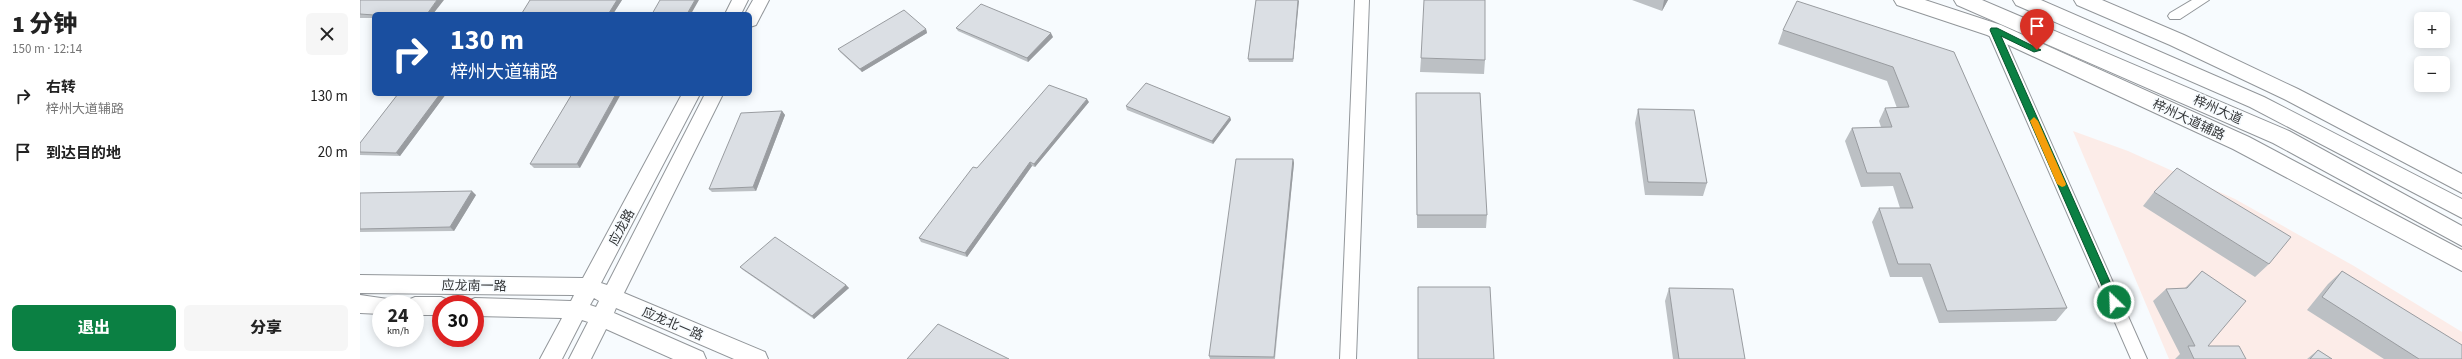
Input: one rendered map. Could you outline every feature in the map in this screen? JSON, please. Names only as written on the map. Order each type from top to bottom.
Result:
[{"type":"main road","name":"梓州大道辅路","points":[[1904,0],[1994,30],[2225,136],[2462,261]]},
{"type":"main road","name":"梓州大道","points":[[1964,0],[2281,137],[2462,237]]},
{"type":"main road","name":"梓州大道","points":[[2023,0],[2257,102],[2462,209]]},
{"type":"main road","points":[[2084,0],[2177,40],[2291,94],[2462,184]]},
{"type":"main road","points":[[2225,136],[2462,237]]},
{"type":"street","points":[[734,12],[740,0]]},
{"type":"street","points":[[752,17],[761,0]]},
{"type":"street","points":[[1348,359],[1362,0]]},
{"type":"street","points":[[2175,16],[2202,0]]},
{"type":"street","points":[[1994,30],[2140,359]]},
{"type":"street","name":"应龙路","points":[[551,359],[690,96]]},
{"type":"street","name":"应龙路","points":[[580,359],[713,96]]},
{"type":"street","name":"应龙南一路","points":[[360,284],[589,287]]},
{"type":"street","name":"应龙北一路","points":[[589,287],[757,359]]},
{"type":"street","points":[[360,304],[372,305]]},
{"type":"street","name":"应龙南一路","points":[[484,307],[577,310]]},
{"type":"street","name":"应龙北一路","points":[[577,310],[601,318],[695,359]]},
{"type":"shaded area","points":[[2073,131],[2128,151],[2235,199],[2354,266],[2462,332],[2462,359],[2169,359]]},
{"type":"building","points":[[360,0],[437,0],[428,12],[372,12],[372,15],[360,14]]},
{"type":"building","points":[[530,0],[617,0],[610,12],[523,12]]},
{"type":"building","points":[[660,0],[695,0],[688,12],[653,12]]},
{"type":"building","points":[[1256,0],[1298,0],[1293,59],[1248,59]]},
{"type":"building","points":[[1424,0],[1485,0],[1485,60],[1421,58]]},
{"type":"building","points":[[1797,1],[1954,52],[2067,308],[1947,311],[1930,264],[1898,264],[1879,208],[1913,208],[1900,173],[1867,173],[1852,128],[1892,127],[1885,108],[1909,107],[1893,67],[1783,30]]},
{"type":"building","points":[[981,4],[1051,33],[1027,58],[956,28]]},
{"type":"building","points":[[904,10],[926,29],[860,69],[838,49]]},
{"type":"building","points":[[1146,83],[1230,117],[1212,141],[1126,106]]},
{"type":"building","points":[[1049,85],[1087,99],[1034,164],[1030,162],[965,253],[919,238],[973,167],[977,168]]},
{"type":"building","points":[[1416,93],[1480,93],[1487,215],[1417,215]]},
{"type":"building","points":[[396,96],[439,96],[396,153],[360,152],[360,143]]},
{"type":"building","points":[[571,96],[615,96],[577,164],[530,164]]},
{"type":"building","points":[[1638,109],[1694,110],[1707,183],[1648,182]]},
{"type":"building","points":[[782,111],[753,187],[709,189],[741,113]]},
{"type":"building","points":[[1236,159],[1293,159],[1274,357],[1209,356]]},
{"type":"building","points":[[2177,168],[2291,237],[2269,264],[2154,192]]},
{"type":"building","points":[[472,191],[450,227],[360,229],[360,193]]},
{"type":"building","points":[[775,237],[846,285],[812,316],[740,267]]},
{"type":"building","points":[[2202,271],[2246,301],[2208,346],[2239,346],[2246,359],[2194,359],[2188,346],[2195,346],[2166,289],[2187,288]]},
{"type":"building","points":[[2342,271],[2462,345],[2462,359],[2419,359],[2322,297]]},
{"type":"building","points":[[1418,287],[1490,287],[1494,359],[1418,359]]},
{"type":"building","points":[[1669,288],[1733,289],[1745,359],[1679,359]]},
{"type":"building","points":[[938,324],[1009,359],[907,359]]},
{"type":"building","points":[[2318,350],[2332,359],[2310,359]]},
{"type":"slow traffic","points":[[2034,121],[2062,184]]},
{"type":"route","points":[[2037,50],[1994,30],[2114,302]]}]
